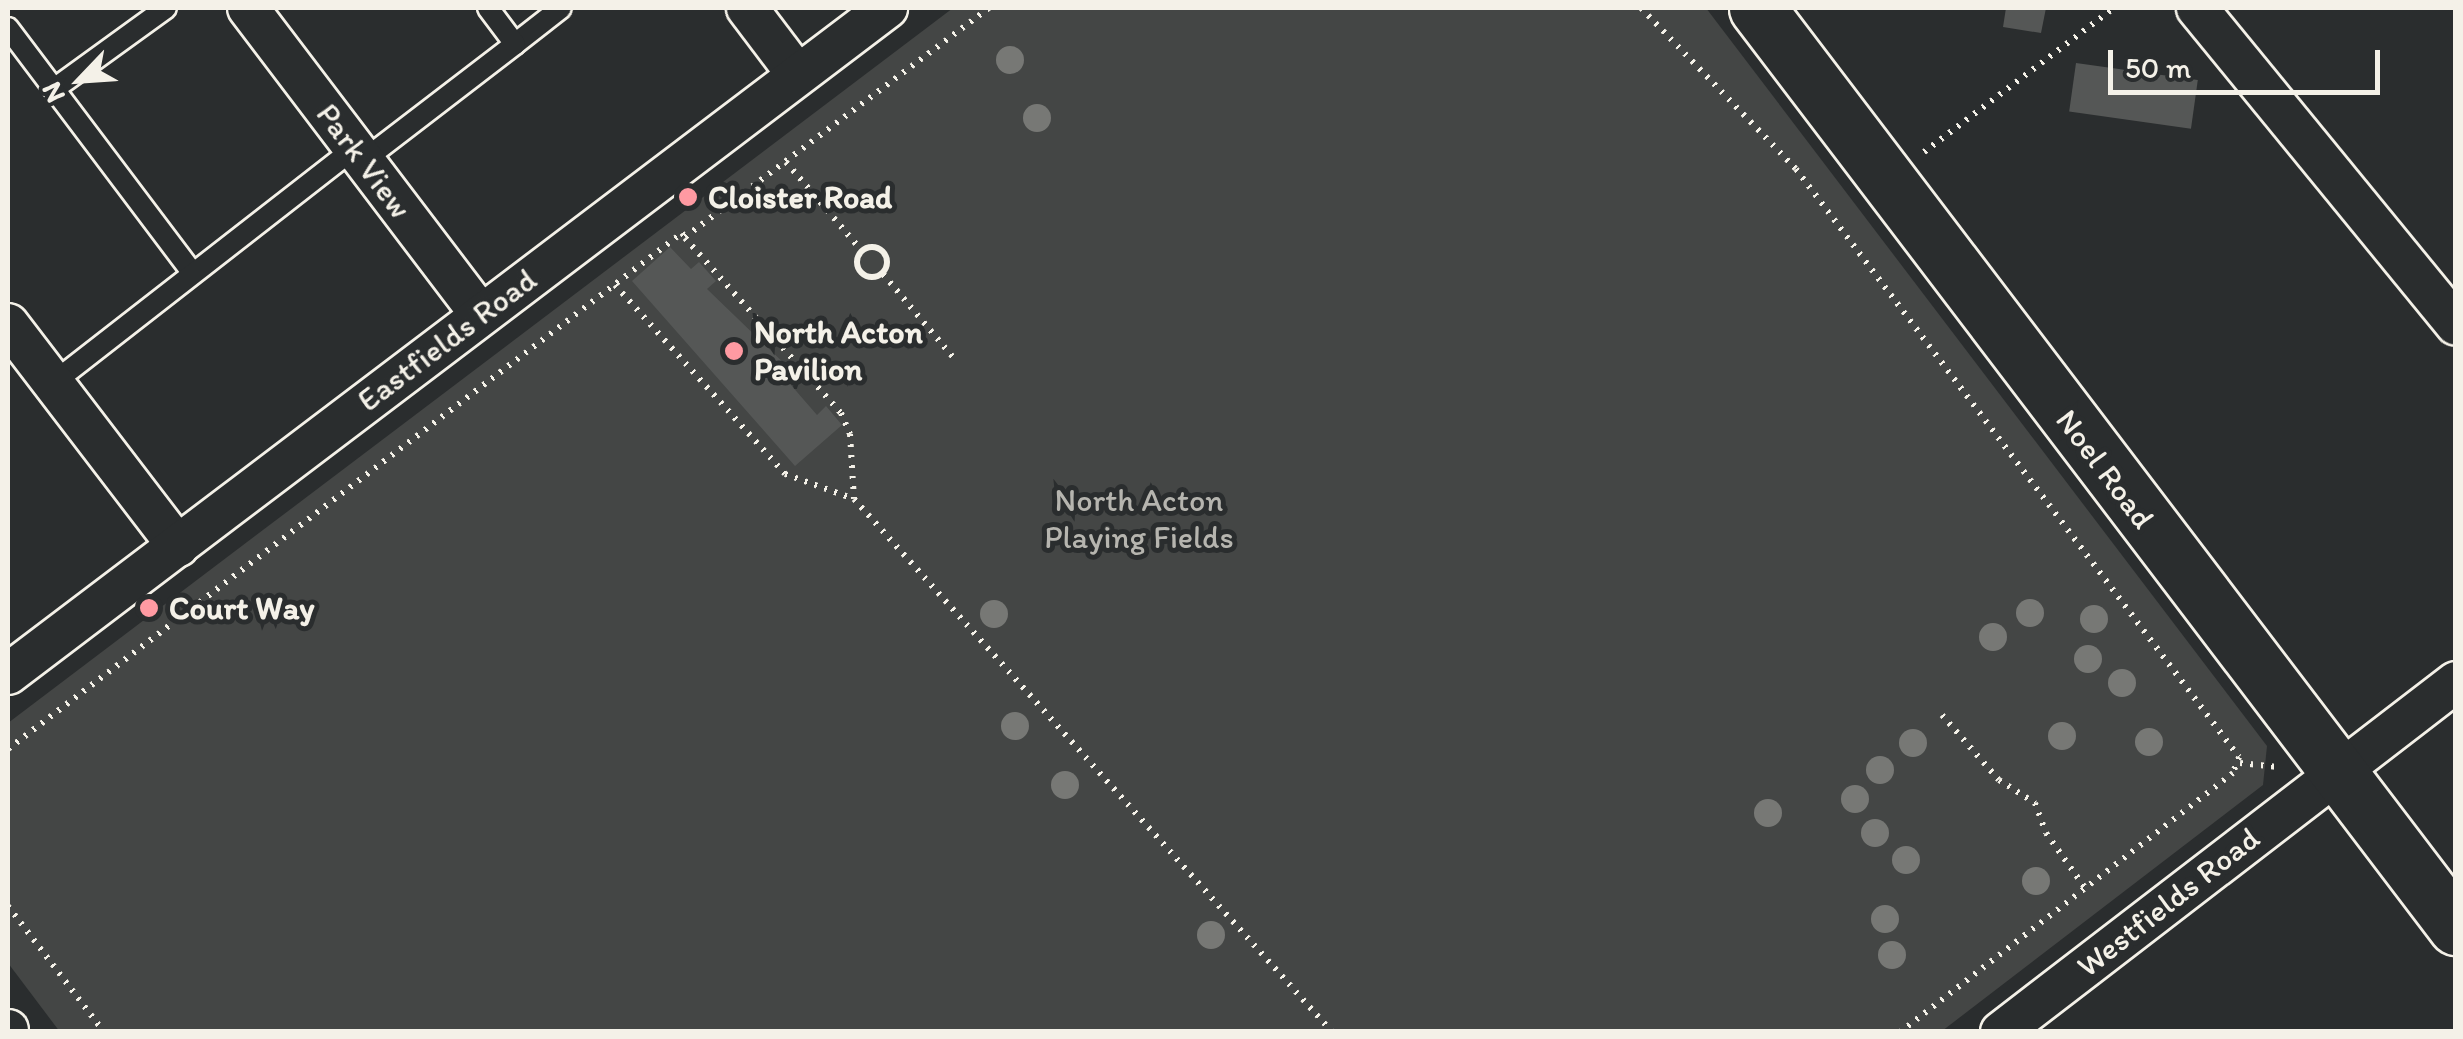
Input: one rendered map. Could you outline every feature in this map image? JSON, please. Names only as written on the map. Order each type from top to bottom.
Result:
[{"type":"street","name":"Park View","points":[[248,8],[480,314]]},
{"type":"street","points":[[747,8],[797,74]]},
{"type":"street","name":"Eastfields Road","points":[[8,674],[887,8]]},
{"type":"street","name":"Noel Road","points":[[1757,8],[2456,928]]},
{"type":"street","points":[[2197,8],[2456,325]]},
{"type":"street","points":[[8,324],[178,546]]},
{"type":"street","name":"Westfields Road","points":[[2001,1032],[2456,682]]},
{"type":"lane","points":[[54,89],[166,8]]},
{"type":"lane","points":[[488,8],[515,44]]},
{"type":"lane","points":[[53,383],[192,272],[561,8]]},
{"type":"lane","points":[[8,31],[192,272]]},
{"type":"path","points":[[685,237],[990,8]]},
{"type":"path","points":[[1886,181],[2114,8]]},
{"type":"path","points":[[1639,19],[1643,10],[1796,169],[2236,750],[2240,763],[2233,773],[1900,1032]]},
{"type":"path","points":[[786,162],[862,251],[860,273],[883,274]]},
{"type":"path","points":[[8,749],[682,233],[841,413],[850,434],[854,499]]},
{"type":"path","points":[[862,251],[883,252],[883,274],[954,358]]},
{"type":"path","points":[[616,284],[785,474],[854,499],[1332,1032]]},
{"type":"path","points":[[1942,715],[1999,780],[2034,803],[2046,833],[2086,889]]},
{"type":"path","points":[[8,906],[104,1032]]},
{"type":"green space","name":"North Acton Playing Fields","points":[[953,8],[1706,8],[2267,746],[2263,785],[1942,1031],[60,1032],[8,963],[8,723]]},
{"type":"building","points":[[2006,8],[2046,8],[2041,33],[2003,27]]},
{"type":"building","points":[[2076,63],[2198,80],[2191,129],[2069,112]]},
{"type":"building","name":"North Acton Pavilion","points":[[670,247],[691,269],[699,262],[716,281],[707,289],[791,370],[784,377],[817,415],[826,406],[842,425],[795,466],[632,281]]},
{"type":"place","name":"Cloister Road","points":[[688,197]]},
{"type":"place","name":"North Acton Pavilion","points":[[734,351]]},
{"type":"place","name":"Court Way","points":[[149,608]]}]
